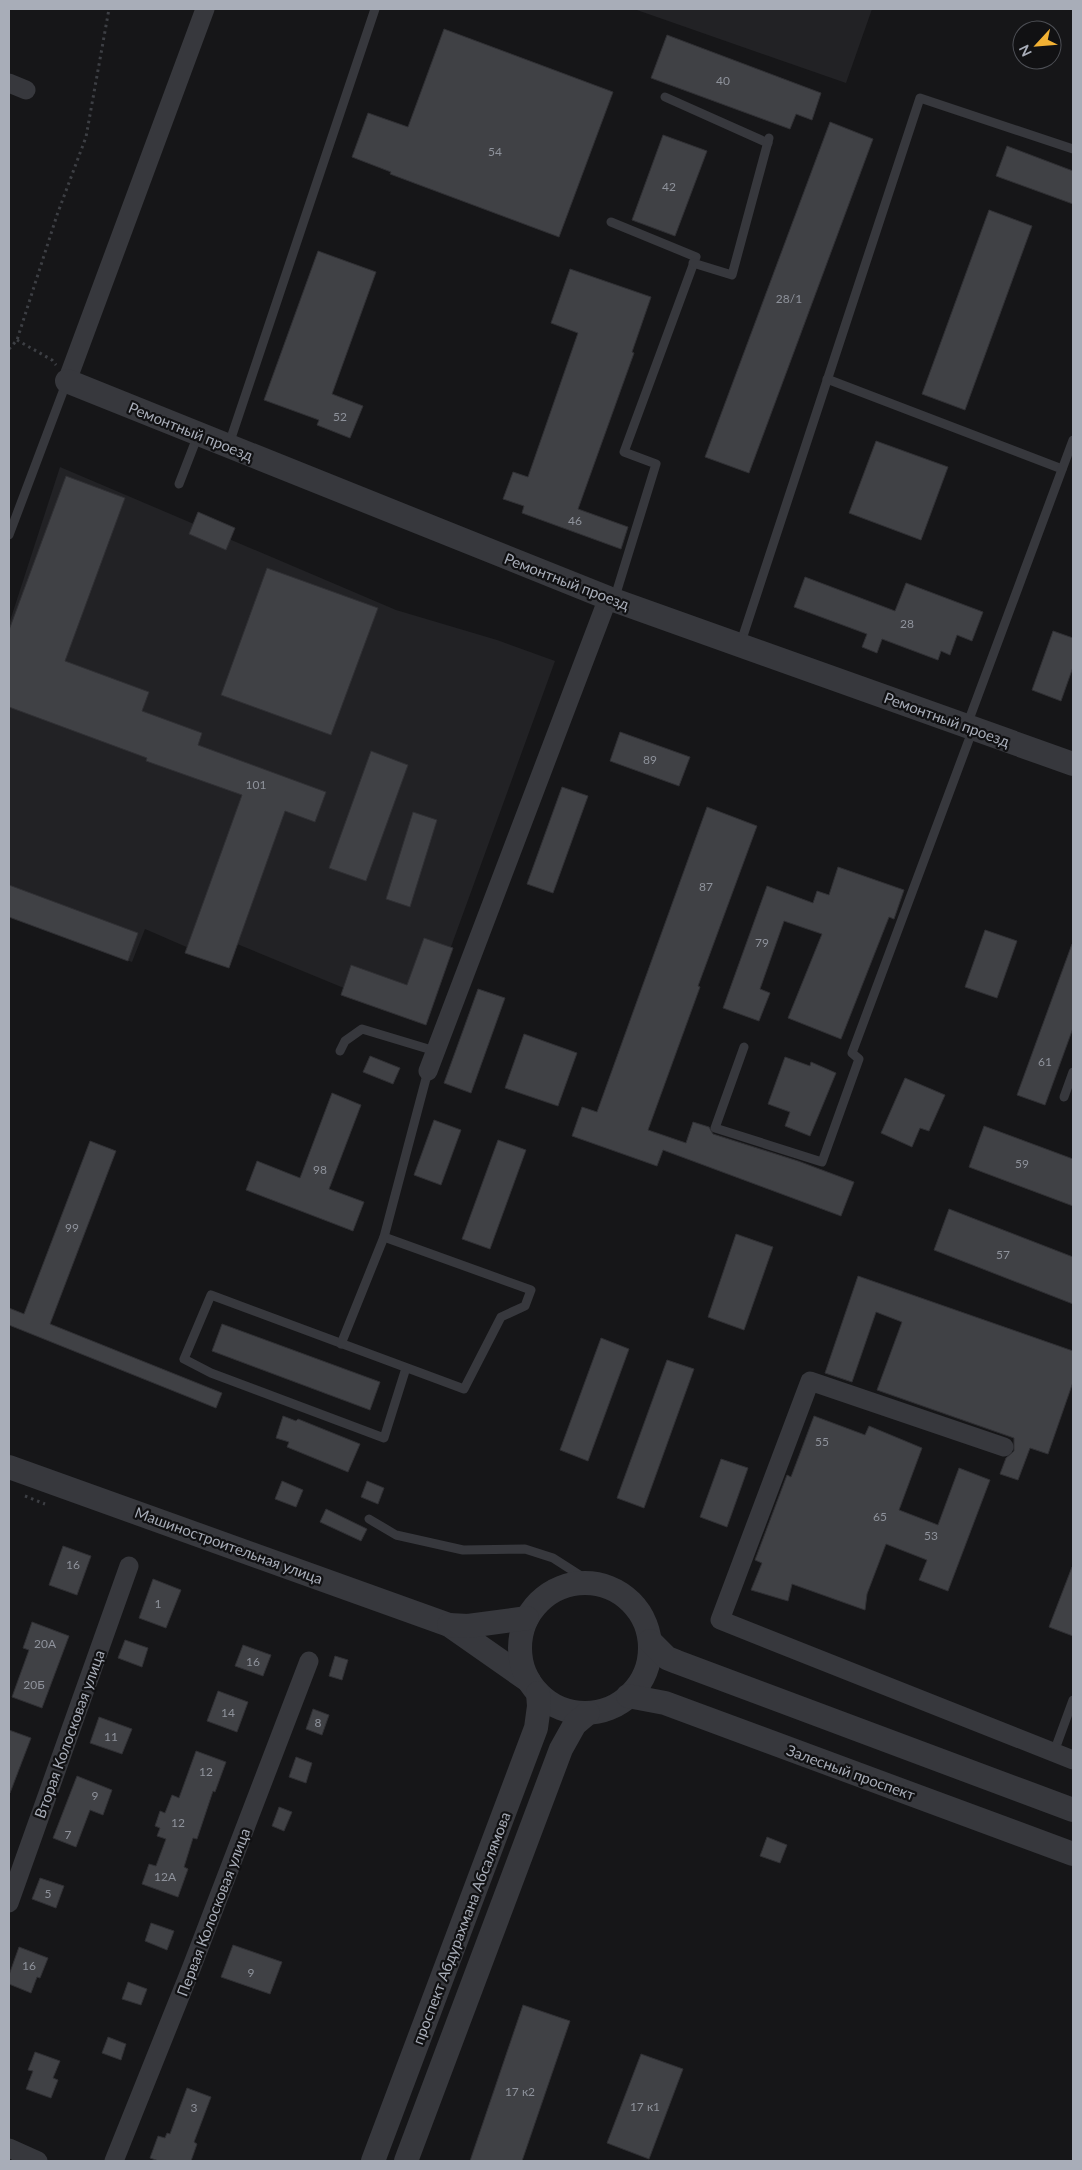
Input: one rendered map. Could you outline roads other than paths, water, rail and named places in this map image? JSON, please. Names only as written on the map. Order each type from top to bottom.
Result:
[{"type":"street","points":[[67,380],[205,9]]},
{"type":"street","name":"Ремонтный проезд","points":[[67,380],[611,599],[1073,764]]},
{"type":"street","points":[[428,1070],[611,599]]},
{"type":"street","points":[[1004,1447],[810,1380],[720,1620],[1073,1760]]},
{"type":"street","name":"Машиностроительная улица","points":[[9,1467],[449,1625],[533,1687]]},
{"type":"street","name":"Вторая Колосковая улица","points":[[9,1903],[129,1566]]},
{"type":"street","points":[[572,1583],[592,1583],[614,1589],[631,1602],[644,1620],[650,1641],[648,1662],[641,1681],[628,1696],[616,1705],[588,1713],[570,1711],[552,1704],[533,1687],[522,1667],[520,1637],[527,1618],[538,1602],[554,1590],[572,1583]]},
{"type":"street","name":"Машиностроительная улица","points":[[449,1625],[468,1626],[527,1618]]},
{"type":"street","points":[[650,1641],[667,1658],[677,1662],[1073,1810]]},
{"type":"street","name":"Первая Колосковая улица","points":[[114,2161],[191,1969],[309,1661]]},
{"type":"street","name":"проспект Абдурахмана Абсалямова","points":[[373,2161],[536,1728],[539,1706],[533,1687]]},
{"type":"street","name":"Залесный проспект","points":[[628,1696],[666,1703],[1073,1854]]},
{"type":"street","name":"проспект Абдурахмана Абсалямова","points":[[406,2161],[561,1749],[575,1724],[588,1713]]},
{"type":"street","points":[[9,2148],[38,2161]]},
{"type":"lane","points":[[228,446],[375,9]]},
{"type":"lane","points":[[665,97],[769,140],[732,275],[694,263]]},
{"type":"lane","points":[[740,645],[920,98],[1073,149]]},
{"type":"lane","points":[[611,599],[656,464],[624,452],[696,257],[612,222]]},
{"type":"lane","points":[[827,379],[1062,469]]},
{"type":"lane","points":[[9,535],[67,380]]},
{"type":"lane","points":[[180,484],[198,434]]},
{"type":"lane","points":[[744,1047],[715,1128],[822,1162],[859,1059],[852,1052],[1073,440]]},
{"type":"lane","points":[[340,1052],[345,1041],[362,1029],[435,1051]]},
{"type":"lane","points":[[341,1344],[384,1237],[428,1070]]},
{"type":"lane","points":[[1064,1097],[1073,1072]]},
{"type":"lane","points":[[384,1237],[531,1290],[525,1306],[501,1317],[464,1389],[211,1295],[184,1359],[211,1373],[384,1438],[406,1368]]},
{"type":"lane","points":[[369,1519],[396,1535],[463,1550],[525,1549],[553,1558],[592,1583]]},
{"type":"lane","points":[[1054,1752],[1073,1700]]}]
